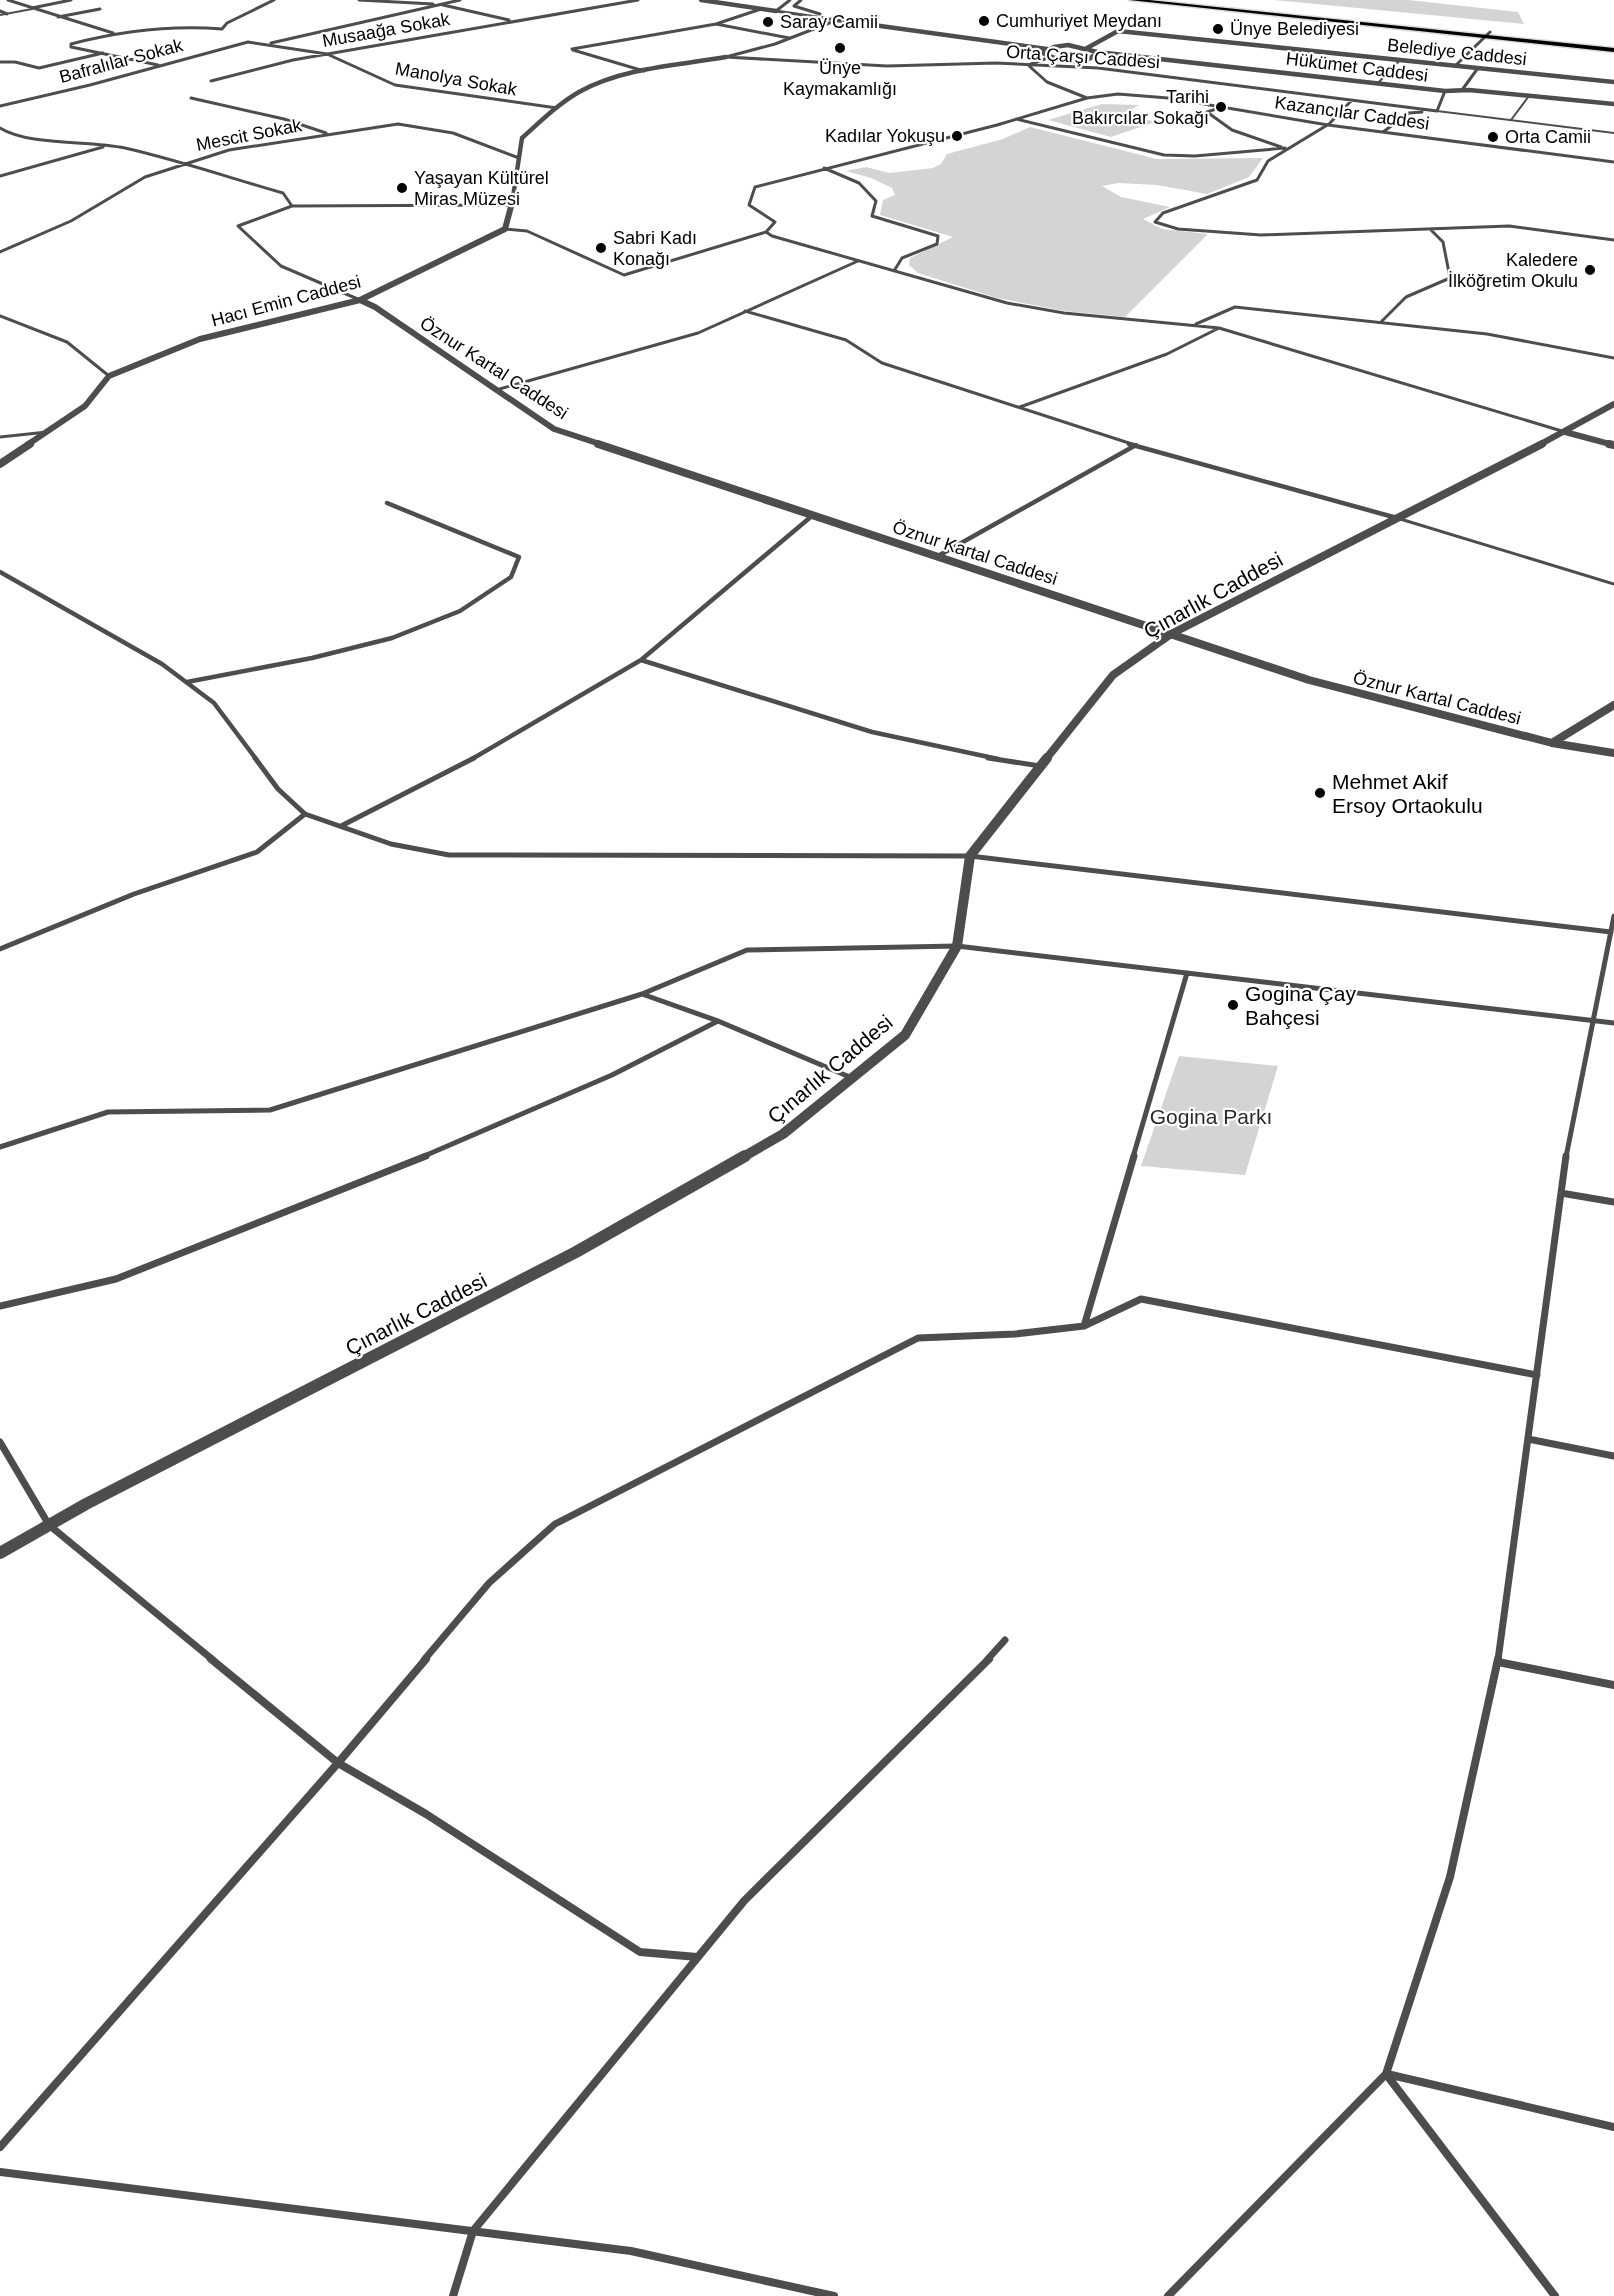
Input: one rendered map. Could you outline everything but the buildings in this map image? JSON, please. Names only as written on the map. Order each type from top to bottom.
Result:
[{"type":"main road","points":[[1132,0],[1614,44]]},
{"type":"main road","points":[[1187,0],[1614,50]]},
{"type":"street","points":[[8,0],[114,33]]},
{"type":"street","points":[[0,13],[7,14],[71,0]]},
{"type":"street","points":[[159,65],[70,47],[71,44],[114,33],[164,26],[222,29],[227,23],[274,0]]},
{"type":"street","points":[[358,0],[439,4],[513,21]]},
{"type":"street","points":[[268,44],[460,0]]},
{"type":"street","name":"Musaağa Sokak","points":[[211,81],[327,54],[638,0]]},
{"type":"street","points":[[701,0],[1047,49],[1070,46],[1097,52],[1095,56],[1084,60],[1050,57],[1043,53],[1047,49]]},
{"type":"street","points":[[776,11],[790,0]]},
{"type":"street","points":[[801,0],[794,6],[837,20]]},
{"type":"street","points":[[58,17],[100,9]]},
{"type":"street","points":[[644,72],[572,49],[716,24],[761,9]]},
{"type":"street","points":[[837,20],[789,38],[726,57],[644,72],[587,88],[557,108],[522,138],[513,205],[505,229],[527,231],[620,270],[624,275],[766,232],[1007,303],[1052,311],[1219,328],[1614,445]]},
{"type":"street","points":[[716,24],[789,38]]},
{"type":"street","name":"Belediye Caddesi","points":[[1087,48],[1118,31],[1614,82]]},
{"type":"street","points":[[1455,66],[1488,34]]},
{"type":"street","name":"Manolya Sokak","points":[[248,42],[327,54],[395,85],[557,108]]},
{"type":"street","name":"Bafralılar Sokak","points":[[0,106],[90,85],[248,42]]},
{"type":"street","points":[[0,62],[15,60],[32,68],[45,68],[103,52]]},
{"type":"street","name":"Hükümet Caddesi","points":[[1097,52],[1445,91],[1462,90],[1614,104]]},
{"type":"street","name":"Orta Çarşı Caddesi","points":[[726,57],[887,66],[1028,65],[1098,68],[1614,133]]},
{"type":"street","points":[[1050,57],[1028,65],[1038,78],[1059,89],[1087,98]]},
{"type":"street","points":[[1378,83],[1400,60]]},
{"type":"street","points":[[1462,90],[1478,68]]},
{"type":"street","points":[[1383,132],[1409,113],[1437,111],[1445,91]]},
{"type":"street","name":"Kazancılar Caddesi","points":[[766,232],[776,222],[749,205],[755,187],[1016,119],[1087,98],[1118,94],[1168,98],[1328,125],[1614,162]]},
{"type":"street","points":[[1511,120],[1529,96]]},
{"type":"street","points":[[191,98],[284,119],[329,134]]},
{"type":"street","points":[[1352,100],[1328,125],[1285,148],[1258,172],[1257,180],[1163,213],[1155,222],[1178,229],[1261,235],[1509,226],[1614,240]]},
{"type":"street","points":[[1221,107],[1207,112],[1232,130],[1285,148]]},
{"type":"street","points":[[1016,119],[1164,155],[1195,156],[1285,148]]},
{"type":"street","name":"Mescit Sokak","points":[[0,252],[71,221],[145,177],[229,150],[398,124],[453,133],[519,158]]},
{"type":"street","points":[[0,128],[14,137],[107,146],[183,163],[283,193],[292,206]]},
{"type":"street","points":[[0,176],[107,146]]},
{"type":"street","points":[[824,168],[859,183],[876,201],[872,216],[938,236],[937,244],[902,258],[894,271]]},
{"type":"street","points":[[360,300],[281,266],[238,226],[292,206],[513,205]]},
{"type":"street","name":"Hacı Emin Caddesi","points":[[109,376],[200,339],[360,300],[505,229]]},
{"type":"street","points":[[1381,322],[1406,297],[1450,278],[1443,243],[1431,230]]},
{"type":"street","points":[[496,390],[698,333],[859,261]]},
{"type":"street","name":"Öznur Kartal Caddesi","points":[[360,300],[375,307],[554,429],[1309,680],[1552,743],[1614,753]]},
{"type":"street","points":[[1196,324],[1235,307],[1487,334],[1614,358]]},
{"type":"street","points":[[745,311],[846,340],[882,363],[1019,408],[1136,445],[1396,518]]},
{"type":"street","points":[[0,316],[67,342],[109,376],[85,406],[0,464]]},
{"type":"street","points":[[1019,408],[1167,354],[1219,328]]},
{"type":"street","name":"Çınarlık Caddesi","points":[[0,1554],[86,1504],[576,1252],[783,1134],[905,1035],[957,946],[970,856],[1113,675],[1171,634],[1565,432],[1614,404]]},
{"type":"street","points":[[0,437],[47,432]]},
{"type":"street","points":[[938,556],[1136,445]]},
{"type":"street","points":[[187,682],[312,658],[392,638],[460,611],[511,577],[519,557],[387,503]]},
{"type":"street","points":[[341,826],[494,748],[641,660],[813,514]]},
{"type":"street","points":[[0,572],[162,664],[214,703],[278,789],[305,814],[391,844],[449,855],[970,856],[1611,938]]},
{"type":"street","points":[[641,660],[872,732],[976,756],[1041,766]]},
{"type":"street","points":[[1552,743],[1614,705]]},
{"type":"street","points":[[0,949],[134,894],[257,852],[305,814]]},
{"type":"street","points":[[1167,2296],[1386,2074],[1450,1877],[1498,1662],[1561,1193],[1614,916]]},
{"type":"street","points":[[0,1146],[108,1112],[270,1110],[642,994],[747,950],[957,946],[1614,1023]]},
{"type":"street","points":[[1084,1326],[1187,973]]},
{"type":"street","points":[[642,994],[718,1021],[852,1078]]},
{"type":"street","points":[[0,1306],[116,1280],[367,1181],[612,1075],[718,1021]]},
{"type":"street","points":[[1561,1193],[1614,1202]]},
{"type":"street","points":[[0,2147],[338,1763],[489,1583],[555,1524],[918,1338],[1015,1334],[1084,1326],[1141,1299],[1538,1375]]},
{"type":"street","points":[[1528,1439],[1614,1455]]},
{"type":"street","points":[[0,1442],[49,1525],[338,1763],[426,1814],[640,1952],[697,1957]]},
{"type":"street","points":[[453,2296],[473,2231],[744,1901],[978,1671],[1005,1640]]},
{"type":"street","points":[[1498,1662],[1614,1685]]},
{"type":"street","points":[[1386,2074],[1614,2127]]},
{"type":"street","points":[[1386,2074],[1555,2296]]},
{"type":"street","points":[[0,2172],[631,2251],[834,2296]]},
{"type":"lane","points":[[1396,518],[1614,585]]},
{"type":"green space","points":[[1274,0],[1408,0],[1518,12],[1524,24]]},
{"type":"green space","points":[[1102,104],[1139,105],[1125,113],[1124,118],[1158,121],[1111,137],[1048,120]]},
{"type":"green space","points":[[1030,127],[1157,159],[1263,158],[1249,177],[1207,194],[1157,185],[1118,183],[1102,186],[1121,197],[1170,207],[1143,219],[1162,229],[1208,234],[1125,317],[1065,311],[997,298],[918,273],[909,265],[910,258],[953,237],[880,215],[883,200],[895,195],[892,188],[871,178],[846,171],[866,167],[889,173],[933,168],[941,164],[947,154],[1003,139]]},
{"type":"green space","name":"Gogina Parkı","points":[[1179,1056],[1278,1066],[1245,1175],[1141,1166]]},
{"type":"place","name":"Cumhuriyet Meydanı","points":[[984,21]]},
{"type":"place","name":"Saray Camii","points":[[768,22]]},
{"type":"place","name":"Ünye Belediyesi","points":[[1218,29]]},
{"type":"place","name":"Ünye Kaymakamlığı","points":[[840,48]]},
{"type":"place","name":"Tarihi Bakırcılar Sokağı","points":[[1221,107]]},
{"type":"place","name":"Kadılar Yokuşu","points":[[957,136]]},
{"type":"place","name":"Orta Camii","points":[[1493,137]]},
{"type":"place","name":"Yaşayan Kültürel Miras Müzesi","points":[[402,188]]},
{"type":"place","name":"Sabri Kadı Konağı","points":[[601,248]]},
{"type":"place","name":"Kaledere İlköğretim Okulu","points":[[1590,270]]},
{"type":"place","name":"Mehmet Akif Ersoy Ortaokulu","points":[[1320,793]]},
{"type":"place","name":"Gogina Çay Bahçesi","points":[[1233,1005]]}]
